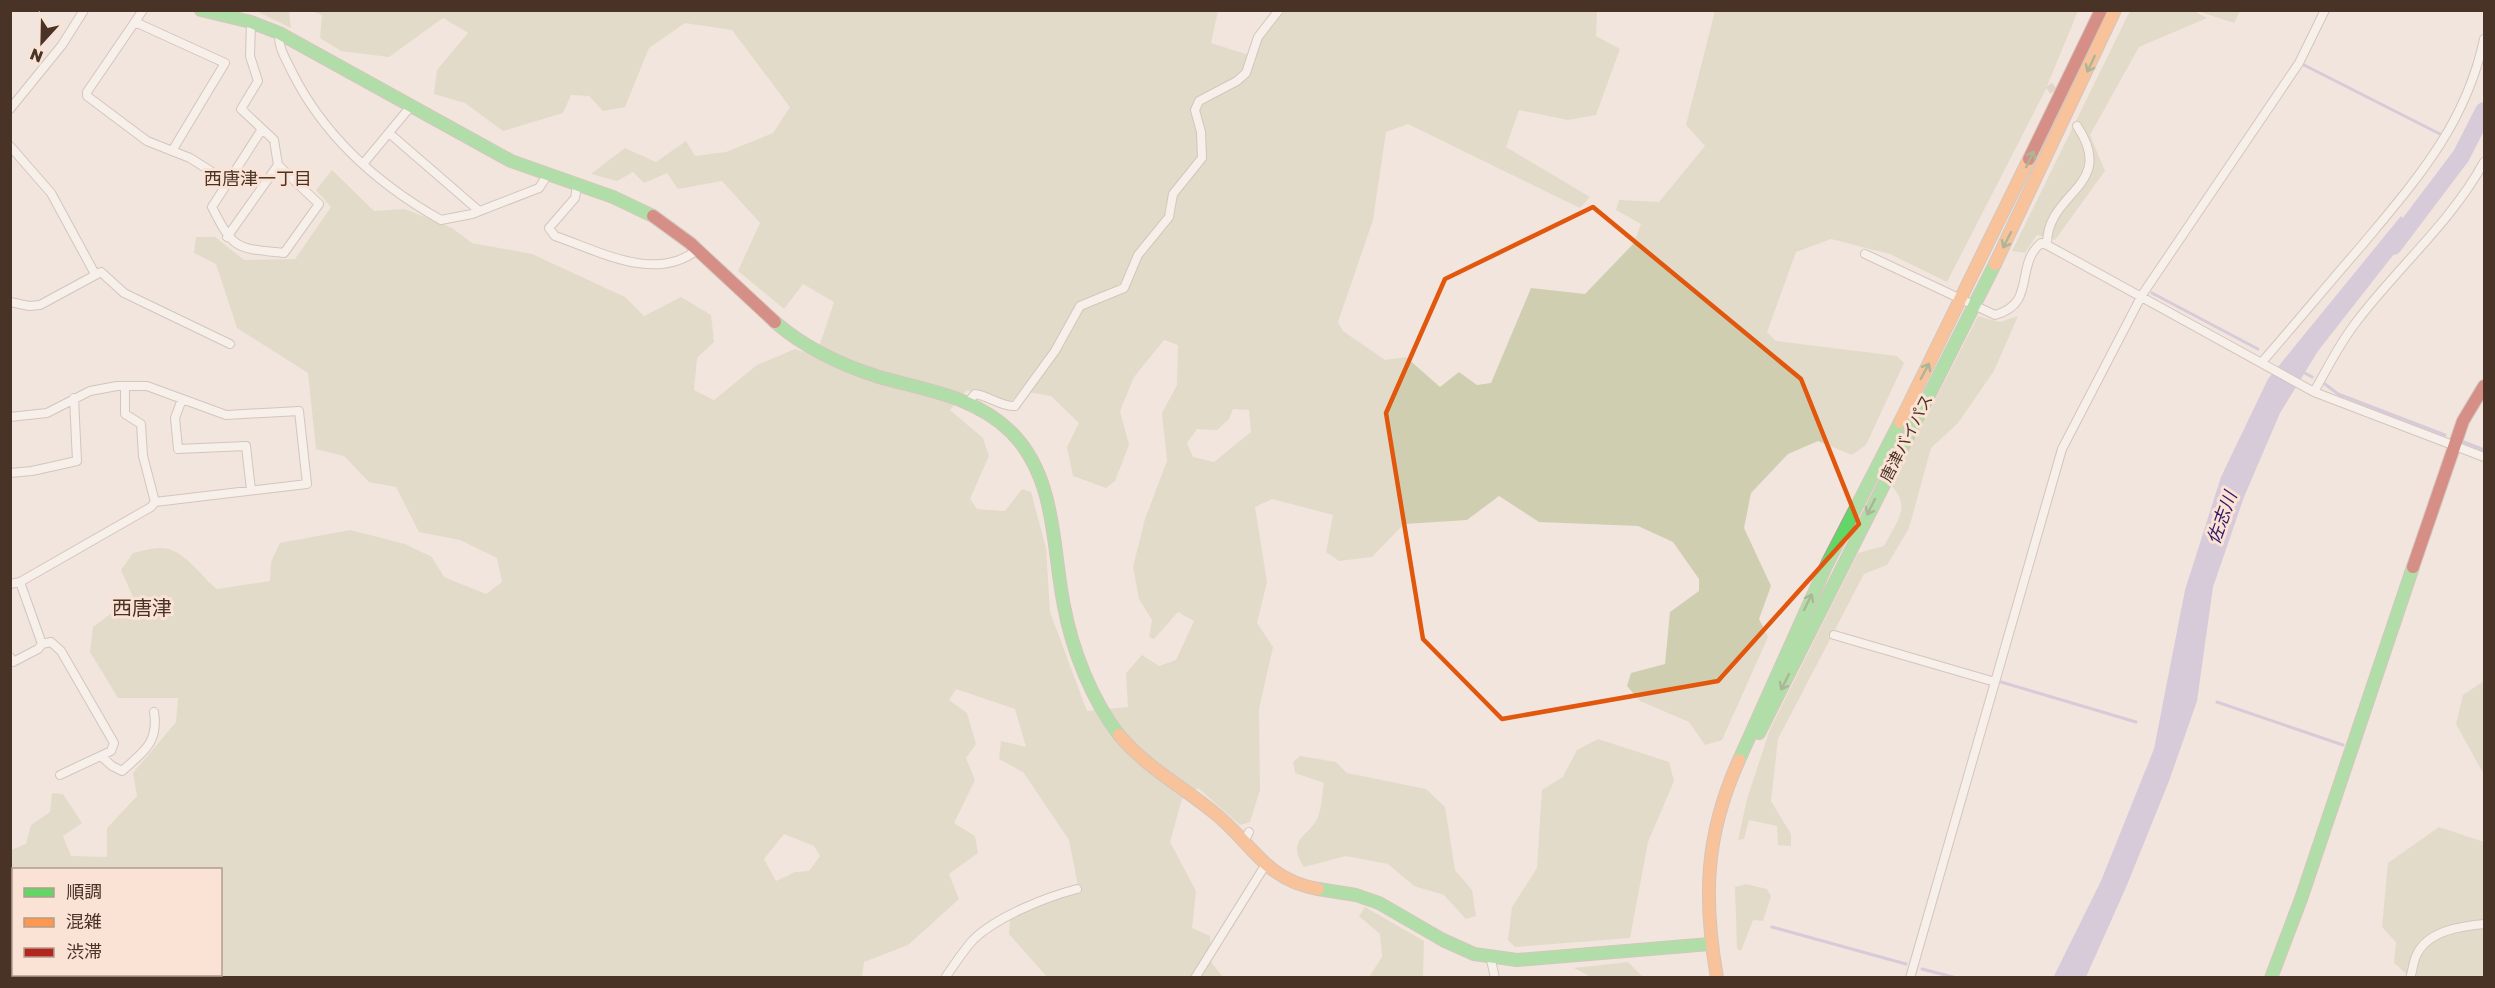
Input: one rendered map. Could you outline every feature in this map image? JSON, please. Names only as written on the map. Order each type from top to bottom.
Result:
[{"type":"main road","points":[[201,10],[251,22],[279,33],[482,147],[546,177],[577,186],[652,215],[697,250],[800,342],[856,370],[940,391],[969,401],[992,414],[1012,432],[1032,457],[1047,490],[1061,596],[1070,632],[1100,709],[1115,733],[1163,778],[1201,802],[1247,837],[1266,864],[1294,883],[1355,893],[1383,904],[1446,944],[1470,955],[1491,960],[1517,960],[1710,944]]},
{"type":"main road","name":"唐津バイパス","points":[[1717,978],[1708,926],[1709,856],[1731,777],[1821,574],[1961,299],[2101,10]]},
{"type":"main road","name":"唐津バイパス","points":[[1710,872],[1752,747],[2020,216],[2115,10]]},
{"type":"main road","points":[[2271,978],[2301,899],[2454,446],[2463,421],[2484,386]]},
{"type":"street","points":[[10,109],[62,45],[84,10]]},
{"type":"street","points":[[143,10],[87,92],[87,96],[147,141],[190,158],[228,182]]},
{"type":"street","points":[[969,401],[975,394],[986,395],[1009,406],[1015,405],[1055,351],[1080,306],[1124,288],[1138,255],[1170,217],[1173,194],[1202,158],[1201,132],[1195,110],[1198,101],[1237,81],[1246,73],[1258,37],[1280,10]]},
{"type":"street","points":[[1910,978],[2062,449],[2142,295],[2299,63],[2325,10]]},
{"type":"street","points":[[135,22],[225,63],[172,151]]},
{"type":"street","points":[[251,22],[250,56],[258,81],[241,109],[274,140],[278,165],[319,204],[284,253],[246,249],[227,237],[212,207],[262,129]]},
{"type":"street","points":[[279,33],[278,44],[306,99],[329,130],[363,164],[420,209],[441,220],[450,220],[539,188],[546,177]]},
{"type":"street","points":[[2262,362],[2422,173],[2451,128],[2470,90],[2484,39]]},
{"type":"street","points":[[363,164],[411,106]]},
{"type":"street","points":[[2047,245],[2047,229],[2053,215],[2083,182],[2091,161],[2088,142],[2077,126]]},
{"type":"street","points":[[389,133],[478,210]]},
{"type":"street","points":[[10,146],[51,193],[95,274]]},
{"type":"street","points":[[2314,392],[2332,355],[2358,319],[2450,215],[2484,162]]},
{"type":"street","points":[[227,237],[278,165]]},
{"type":"street","points":[[577,186],[575,198],[549,228],[555,236],[645,266],[688,257],[697,250]]},
{"type":"street","points":[[1865,254],[1995,315],[2007,312],[2018,304],[2033,250],[2041,243],[2142,295],[2314,392],[2484,457]]},
{"type":"street","points":[[10,302],[29,306],[40,305],[101,272],[124,293],[230,344]]},
{"type":"street","points":[[125,386],[125,414],[141,424],[143,456],[155,502]]},
{"type":"street","points":[[10,417],[47,413],[90,391],[125,386],[147,386],[226,415],[299,411],[307,484],[155,502],[151,507],[15,583],[42,644]]},
{"type":"street","points":[[10,473],[32,471],[77,461],[74,398]]},
{"type":"street","points":[[182,399],[175,418],[178,449],[246,446],[251,490]]},
{"type":"street","points":[[1834,635],[1995,682]]},
{"type":"street","points":[[10,657],[13,662],[38,649],[42,644],[51,642],[62,651],[114,742],[111,751],[60,775]]},
{"type":"street","points":[[100,756],[122,771],[148,748],[156,728],[154,712]]},
{"type":"street","points":[[1195,978],[1266,864]]},
{"type":"street","points":[[945,978],[964,952],[985,931],[1037,903],[1077,889]]},
{"type":"street","points":[[2410,978],[2416,955],[2427,940],[2439,934],[2484,924]]},
{"type":"street","points":[[1491,960],[1495,978]]},
{"type":"highlighted area","points":[[1593,207],[1801,379],[1859,524],[1718,681],[1502,719],[1423,639],[1386,413],[1445,279]]},
{"type":"shaded area","points":[[256,11],[289,11],[291,28]]},
{"type":"shaded area","points":[[311,11],[1218,11],[1211,43],[1255,57],[1262,38],[1285,11],[1597,11],[1596,36],[1620,49],[1596,115],[1568,120],[1519,110],[1506,147],[1590,197],[1580,208],[1408,124],[1386,132],[1373,220],[1338,322],[1343,331],[1385,360],[1406,357],[1440,387],[1459,372],[1477,385],[1491,383],[1531,288],[1585,294],[1634,243],[1641,224],[1616,210],[1619,200],[1659,202],[1705,146],[1686,125],[1715,11],[2078,11],[2045,91],[1947,282],[1890,254],[1831,239],[1796,252],[1767,332],[1776,341],[1897,356],[1904,363],[1866,445],[1852,455],[1818,441],[1788,454],[1751,493],[1744,528],[1771,586],[1759,619],[1768,637],[1722,740],[1705,745],[1689,722],[1640,701],[1627,686],[1631,673],[1665,664],[1670,612],[1699,591],[1699,579],[1673,542],[1638,526],[1539,522],[1499,496],[1467,520],[1404,524],[1372,557],[1339,561],[1326,552],[1333,515],[1272,499],[1255,507],[1267,582],[1257,623],[1273,647],[1259,709],[1260,790],[1250,822],[1240,825],[1198,788],[1182,799],[1170,842],[1196,891],[1192,928],[1210,936],[1211,962],[1223,977],[1047,977],[1009,934],[1010,920],[1078,886],[1069,840],[1023,772],[999,759],[1001,741],[1026,747],[1015,709],[956,689],[949,700],[967,713],[976,744],[966,758],[975,780],[954,823],[975,836],[978,853],[949,874],[959,899],[908,945],[864,962],[862,977],[26,977],[222,976],[222,868],[12,868],[12,884],[11,882],[11,850],[26,844],[31,825],[50,812],[52,793],[63,794],[82,823],[63,836],[71,856],[107,857],[107,828],[137,796],[133,773],[176,722],[178,698],[118,698],[90,652],[93,627],[133,597],[121,570],[133,553],[158,548],[169,549],[184,558],[217,589],[270,581],[271,562],[280,543],[350,530],[405,544],[432,557],[444,577],[486,594],[502,582],[497,558],[460,540],[419,532],[396,487],[369,482],[344,456],[316,449],[308,373],[237,328],[216,264],[194,253],[196,237],[215,237],[244,260],[295,259],[331,207],[316,190],[332,170],[374,211],[405,209],[452,228],[472,243],[532,254],[625,297],[644,316],[681,297],[711,315],[714,342],[697,358],[694,390],[714,400],[757,365],[795,349],[816,356],[834,302],[803,284],[784,309],[738,271],[760,223],[722,181],[678,189],[667,173],[644,183],[633,172],[617,181],[591,174],[625,148],[656,162],[686,141],[695,156],[726,152],[773,133],[790,107],[732,30],[685,23],[649,48],[625,107],[603,111],[589,96],[571,95],[563,113],[503,131],[465,103],[434,94],[437,70],[468,33],[443,18],[389,57],[341,51],[320,38],[322,15]],"holes":[[[1164,340],[1178,345],[1177,385],[1162,413],[1167,461],[1145,519],[1133,567],[1139,599],[1152,620],[1149,637],[1154,639],[1178,612],[1194,621],[1176,660],[1159,666],[1142,655],[1126,673],[1128,707],[1087,711],[1050,612],[1046,548],[1031,492],[1022,489],[1005,511],[977,509],[970,499],[989,456],[983,438],[950,410],[967,390],[1006,406],[1021,391],[1051,396],[1079,423],[1067,447],[1073,476],[1106,488],[1115,481],[1129,445],[1120,411],[1134,377]],[[1233,409],[1249,410],[1251,432],[1214,462],[1193,457],[1187,443],[1197,429],[1217,430],[1229,419]],[[784,834],[814,846],[820,856],[809,871],[795,872],[776,881],[764,859]]]},
{"type":"shaded area","points":[[2130,11],[2194,11],[2207,18],[2139,47],[2090,135],[2105,171],[2055,240],[2037,235],[2025,253],[2012,251]]},
{"type":"shaded area","points":[[2197,11],[2240,11],[2234,23]]},
{"type":"shaded area","points":[[1978,316],[2000,322],[2018,316],[1994,371],[1958,423],[1931,448],[1909,528],[1887,565],[1864,574],[1778,739],[1771,801],[1791,834],[1791,846],[1778,845],[1777,826],[1749,820],[1744,839],[1738,840],[1747,799],[1770,729],[1858,553],[1884,546],[1897,523],[1901,501],[1891,486]]},
{"type":"shaded area","points":[[2484,681],[2484,775],[2456,724],[2463,695]]},
{"type":"shaded area","points":[[1598,739],[1669,762],[1674,781],[1648,842],[1630,938],[1515,947],[1508,940],[1512,907],[1537,868],[1542,790],[1563,777],[1577,750]]},
{"type":"shaded area","points":[[1300,756],[1336,762],[1347,773],[1426,789],[1445,807],[1455,870],[1472,890],[1476,916],[1466,919],[1444,895],[1414,886],[1388,864],[1346,856],[1304,867],[1299,858],[1298,844],[1318,817],[1324,783],[1295,773],[1293,762]]},
{"type":"shaded area","points":[[2439,827],[2484,842],[2484,977],[2410,977],[2394,963],[2396,942],[2382,927],[2388,863]]},
{"type":"shaded area","points":[[1746,884],[1767,889],[1771,896],[1763,921],[1753,920],[1741,951],[1737,949],[1735,887]]},
{"type":"shaded area","points":[[12,898],[12,959],[10,956]]},
{"type":"shaded area","points":[[1365,907],[1424,941],[1423,977],[1369,977],[1382,957],[1380,934],[1359,916]]},
{"type":"shaded area","points":[[1628,962],[1643,977],[1591,977],[1574,968]]},
{"type":"water","points":[[2401,216],[2412,231],[2318,351],[2280,413],[2244,497],[2213,587],[2197,701],[2169,781],[2127,885],[2086,977],[2053,978],[2101,881],[2154,749],[2185,590],[2221,477],[2268,379]]},
{"type":"waterway","points":[[2304,65],[2440,134]]},
{"type":"waterway","name":"佐志川","points":[[2393,246],[2461,156],[2484,111]]},
{"type":"waterway","points":[[2152,293],[2258,349]]},
{"type":"waterway","points":[[2303,372],[2312,377]]},
{"type":"waterway","points":[[2325,384],[2338,394],[2445,435]]},
{"type":"waterway","points":[[2464,442],[2484,450]]},
{"type":"waterway","points":[[2001,682],[2136,722]]},
{"type":"waterway","points":[[2217,702],[2343,745]]},
{"type":"waterway","points":[[1772,927],[1906,964]]},
{"type":"waterway","points":[[1922,969],[1957,978]]},
{"type":"tunnel","points":[[2049,85],[2060,101]]},
{"type":"traffic: fast","points":[[201,10],[251,22],[279,33],[511,161],[613,197],[653,216]]},
{"type":"traffic: fast","points":[[1759,733],[1995,264]]},
{"type":"traffic: fast","points":[[775,322],[811,348],[851,367],[949,396],[982,410],[1011,432],[1026,450],[1045,492],[1072,640],[1084,674],[1100,706],[1119,735]]},
{"type":"traffic: fast","points":[[1739,760],[1827,564],[1900,422]]},
{"type":"traffic: fast","points":[[2271,978],[2301,899],[2413,567]]},
{"type":"traffic: fast","points":[[1318,889],[1356,895],[1379,903],[1443,940],[1474,954],[1517,960],[1710,944]]},
{"type":"traffic: slow","points":[[1995,264],[2115,10]]},
{"type":"traffic: slow","points":[[1900,422],[2029,159]]},
{"type":"traffic: slow","points":[[1119,735],[1152,766],[1226,823],[1271,868],[1284,877],[1318,889]]},
{"type":"traffic: slow","points":[[1717,978],[1710,921],[1710,867],[1719,814],[1739,760]]},
{"type":"traffic: jam","points":[[2029,159],[2101,10]]},
{"type":"traffic: jam","points":[[653,216],[690,243],[775,322]]},
{"type":"traffic: jam","points":[[2413,567],[2463,421],[2484,386]]},
{"type":"district","name":"西唐津一丁目","points":[[258,179]]},
{"type":"district","name":"西唐津","points":[[142,608]]}]
